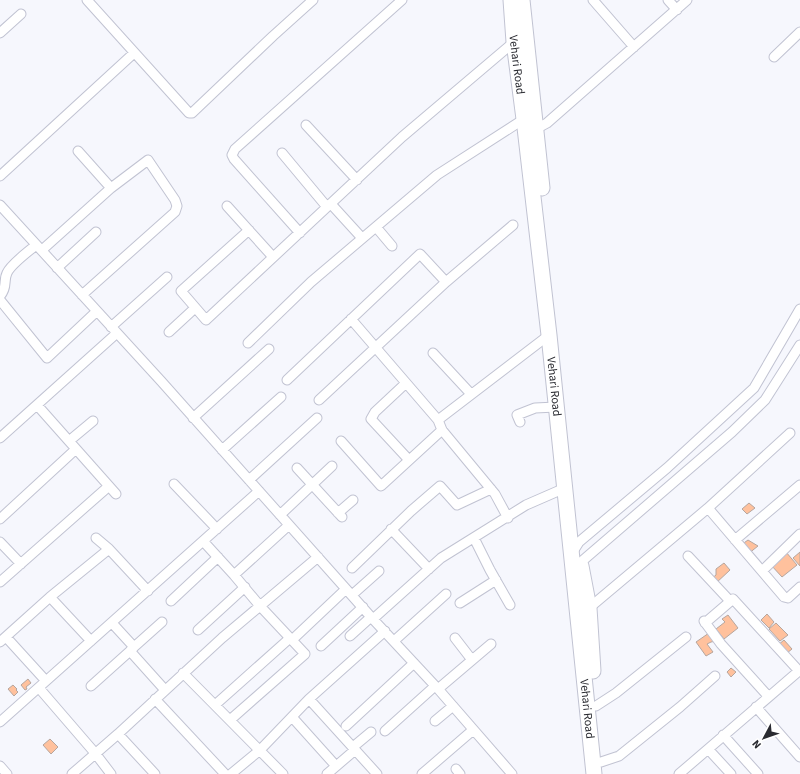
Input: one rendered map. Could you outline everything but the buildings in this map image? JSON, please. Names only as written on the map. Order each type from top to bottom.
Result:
[{"type":"main road","name":"Vehari Road","points":[[510,0],[549,335],[565,488],[576,555],[589,608],[599,770]]},
{"type":"main road","name":"Vehari Road","points":[[522,0],[536,129],[576,555],[599,770]]},
{"type":"street","points":[[87,0],[189,113],[192,113],[272,36],[312,0]]},
{"type":"street","points":[[300,233],[234,160],[232,155],[234,149],[402,0]]},
{"type":"street","points":[[593,0],[634,47]]},
{"type":"street","points":[[668,0],[677,10]]},
{"type":"street","points":[[536,129],[547,123],[687,0]]},
{"type":"street","points":[[0,33],[21,14]]},
{"type":"street","points":[[774,57],[800,32]]},
{"type":"street","points":[[249,230],[181,292],[206,320],[402,137],[514,42]]},
{"type":"street","points":[[0,176],[134,53]]},
{"type":"street","points":[[248,343],[311,282],[438,175],[524,119]]},
{"type":"street","points":[[306,125],[357,180]]},
{"type":"street","points":[[78,151],[112,188]]},
{"type":"street","points":[[282,153],[329,206],[362,238]]},
{"type":"street","points":[[0,296],[3,292],[6,283],[5,278],[9,270],[39,248],[148,160],[175,200],[177,206],[175,212],[82,295]]},
{"type":"street","points":[[0,205],[372,618],[437,688],[508,773]]},
{"type":"street","points":[[227,206],[273,257]]},
{"type":"street","points":[[319,400],[446,282],[513,225]]},
{"type":"street","points":[[376,227],[392,246]]},
{"type":"street","points":[[57,268],[96,232]]},
{"type":"street","points":[[287,380],[420,254],[446,282]]},
{"type":"street","points":[[0,438],[37,405],[167,277]]},
{"type":"street","points":[[0,300],[47,358],[97,311]]},
{"type":"street","points":[[169,332],[195,308]]},
{"type":"street","points":[[576,555],[626,502],[667,468],[754,388],[800,309]]},
{"type":"street","points":[[351,319],[438,420],[442,430],[495,494],[508,518]]},
{"type":"street","points":[[438,420],[549,335]]},
{"type":"street","points":[[576,555],[636,513],[732,432],[765,400],[800,345]]},
{"type":"street","points":[[193,418],[270,349]]},
{"type":"street","points":[[433,353],[471,394]]},
{"type":"street","points":[[406,383],[375,412],[371,419],[409,460]]},
{"type":"street","points":[[222,450],[281,397]]},
{"type":"street","points":[[37,405],[116,494]]},
{"type":"street","points":[[520,422],[517,415],[535,408],[556,407]]},
{"type":"street","points":[[249,480],[317,418]]},
{"type":"street","points":[[69,441],[93,421]]},
{"type":"street","points":[[341,441],[381,486],[442,430]]},
{"type":"street","points":[[589,608],[708,508],[790,432]]},
{"type":"street","points":[[0,519],[76,449]]},
{"type":"street","points":[[280,515],[332,466]]},
{"type":"street","points":[[297,468],[340,515],[353,500]]},
{"type":"street","points":[[174,484],[217,529]]},
{"type":"street","points":[[735,540],[800,485]]},
{"type":"street","points":[[0,582],[109,486]]},
{"type":"street","points":[[352,568],[391,529],[440,486],[457,506],[491,489]]},
{"type":"street","points":[[350,636],[441,558],[508,518],[526,505],[565,488]]},
{"type":"street","points":[[641,490],[650,501]]},
{"type":"street","points":[[0,722],[259,491]]},
{"type":"street","points":[[626,502],[636,513]]},
{"type":"street","points":[[708,508],[786,598],[800,587]]},
{"type":"street","points":[[234,575],[289,525]]},
{"type":"street","points":[[391,529],[429,569]]},
{"type":"street","points":[[762,571],[800,534]]},
{"type":"street","points":[[96,538],[109,549],[148,590]]},
{"type":"street","points":[[474,538],[510,605]]},
{"type":"street","points":[[0,542],[21,564]]},
{"type":"street","points":[[203,542],[305,654],[230,720]]},
{"type":"street","points":[[46,681],[3,639],[50,597],[109,549]]},
{"type":"street","points":[[688,556],[730,602]]},
{"type":"street","points":[[171,601],[218,557]]},
{"type":"street","points":[[72,774],[118,734],[222,638],[318,557]]},
{"type":"street","points":[[215,705],[291,639],[349,592],[379,571]]},
{"type":"street","points":[[460,603],[496,580]]},
{"type":"street","points":[[198,630],[245,587]]},
{"type":"street","points":[[394,641],[446,594]]},
{"type":"street","points":[[50,597],[91,642]]},
{"type":"street","points":[[679,774],[768,696],[798,674],[733,599],[704,622],[721,644],[768,696]]},
{"type":"street","points":[[321,646],[363,607]]},
{"type":"street","points":[[91,686],[162,622]]},
{"type":"street","points":[[112,623],[165,690]]},
{"type":"street","points":[[235,773],[260,750],[309,699],[385,631]]},
{"type":"street","points":[[455,638],[472,660]]},
{"type":"street","points":[[596,706],[616,693],[686,638]]},
{"type":"street","points":[[385,731],[491,644]]},
{"type":"street","points":[[346,726],[414,663]]},
{"type":"street","points":[[183,673],[283,774]]},
{"type":"street","points":[[599,770],[619,756],[680,707],[715,676]]},
{"type":"street","points":[[39,688],[96,753],[112,774]]},
{"type":"street","points":[[155,699],[225,774]]},
{"type":"street","points":[[309,699],[377,774]]},
{"type":"street","points":[[435,721],[453,706]]},
{"type":"street","points":[[756,707],[800,757]]},
{"type":"street","points":[[292,717],[336,766]]},
{"type":"street","points":[[422,774],[473,730]]},
{"type":"street","points":[[327,774],[371,732]]},
{"type":"street","points":[[118,734],[155,774]]},
{"type":"street","points":[[723,735],[758,774]]},
{"type":"street","points":[[708,749],[731,774]]},
{"type":"street","points":[[0,766],[7,774]]}]
